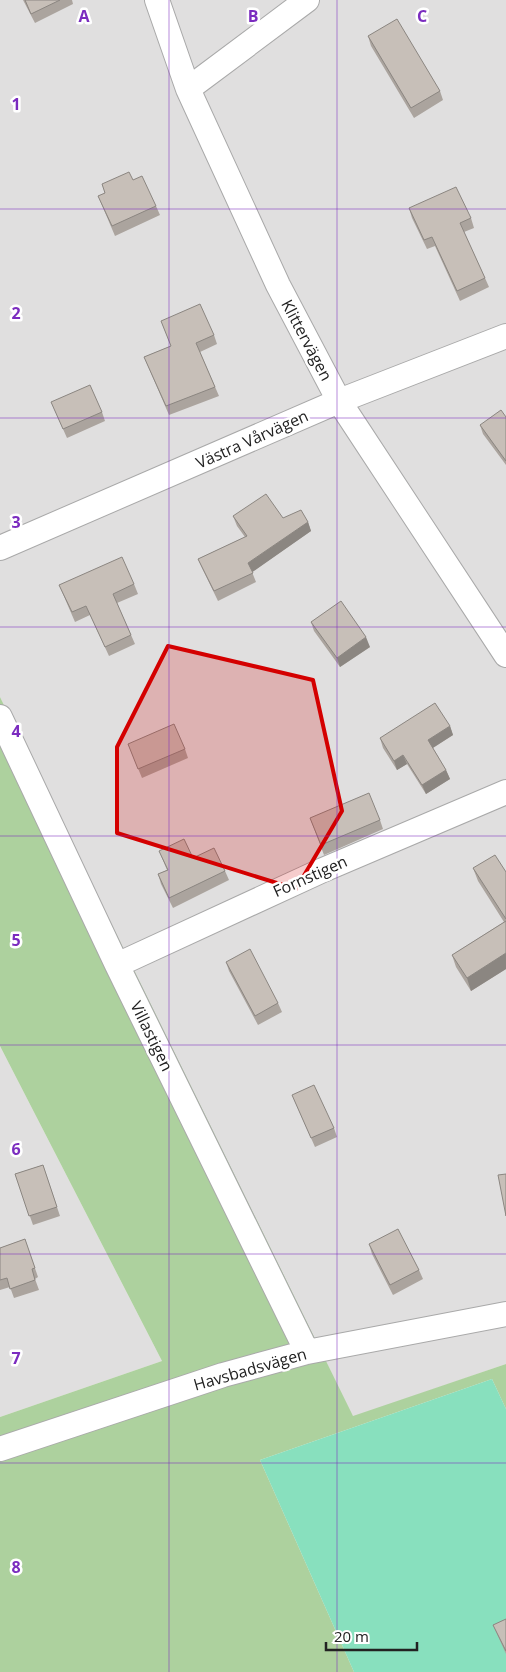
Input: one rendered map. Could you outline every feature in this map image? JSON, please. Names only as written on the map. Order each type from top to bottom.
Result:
[{"type":"street","name":"Klittervägen","points":[[157,0],[188,90],[278,285],[339,401],[506,655]]},
{"type":"street","points":[[188,90],[307,0]]},
{"type":"street","name":"Västra Vårvägen","points":[[0,548],[339,401],[506,336]]},
{"type":"street","name":"Villastigen","points":[[0,717],[117,965],[307,1352]]},
{"type":"street","name":"Fornstigen","points":[[117,965],[323,870],[506,792]]},
{"type":"street","name":"Havsbadsvägen","points":[[0,1450],[223,1375],[307,1352],[506,1314]]},
{"type":"highlighted area","points":[[168,646],[313,680],[342,811],[296,889],[117,833],[117,747]]},
{"type":"shaded area","points":[[0,0],[506,0],[506,1364],[353,1417],[0,697]]},
{"type":"shaded area","points":[[0,1046],[162,1361],[0,1417]]},
{"type":"green space","points":[[0,697],[353,1416],[506,1364],[506,1409],[492,1379],[260,1460],[354,1672],[0,1672],[0,1417],[162,1361],[0,1046]]},
{"type":"green space","points":[[492,1379],[506,1409],[506,1672],[354,1672],[260,1460]]},
{"type":"building","points":[[25,0],[60,0],[31,14]]},
{"type":"building","points":[[397,19],[440,91],[411,108],[368,36]]},
{"type":"building","points":[[129,172],[133,180],[142,176],[156,206],[112,226],[98,196],[105,193],[102,184]]},
{"type":"building","points":[[456,187],[471,218],[460,223],[485,278],[457,291],[432,237],[424,240],[409,208]]},
{"type":"building","points":[[200,304],[214,335],[196,343],[215,387],[166,406],[144,357],[171,346],[161,321]]},
{"type":"building","points":[[90,385],[102,412],[63,429],[51,402]]},
{"type":"building","points":[[501,410],[506,417],[506,461],[480,425]]},
{"type":"building","points":[[266,494],[283,518],[301,510],[308,522],[248,563],[253,573],[214,591],[198,559],[247,536],[233,516]]},
{"type":"building","points":[[122,557],[134,584],[113,594],[131,635],[105,647],[86,606],[72,612],[59,585]]},
{"type":"building","points":[[341,601],[366,637],[337,658],[311,622]]},
{"type":"building","points":[[435,703],[450,726],[428,740],[446,770],[422,785],[403,755],[394,761],[380,738]]},
{"type":"building","points":[[174,724],[185,749],[138,769],[128,744]]},
{"type":"building","points":[[369,793],[380,820],[321,845],[310,818]]},
{"type":"building","points":[[184,839],[193,858],[214,848],[225,871],[169,898],[158,874],[168,870],[159,851]]},
{"type":"building","points":[[495,855],[506,872],[506,919],[473,868]]},
{"type":"building","points":[[506,921],[506,953],[467,978],[452,955]]},
{"type":"building","points":[[250,949],[278,1003],[255,1016],[226,962]]},
{"type":"building","points":[[314,1085],[334,1128],[311,1138],[292,1095]]},
{"type":"building","points":[[43,1165],[57,1207],[29,1216],[15,1174]]},
{"type":"building","points":[[506,1174],[506,1216],[498,1175]]},
{"type":"building","points":[[398,1229],[419,1270],[390,1285],[369,1244]]},
{"type":"building","points":[[25,1239],[35,1268],[32,1269],[35,1280],[10,1289],[7,1278],[0,1280],[0,1248]]},
{"type":"building","points":[[506,1619],[506,1651],[493,1625]]}]
